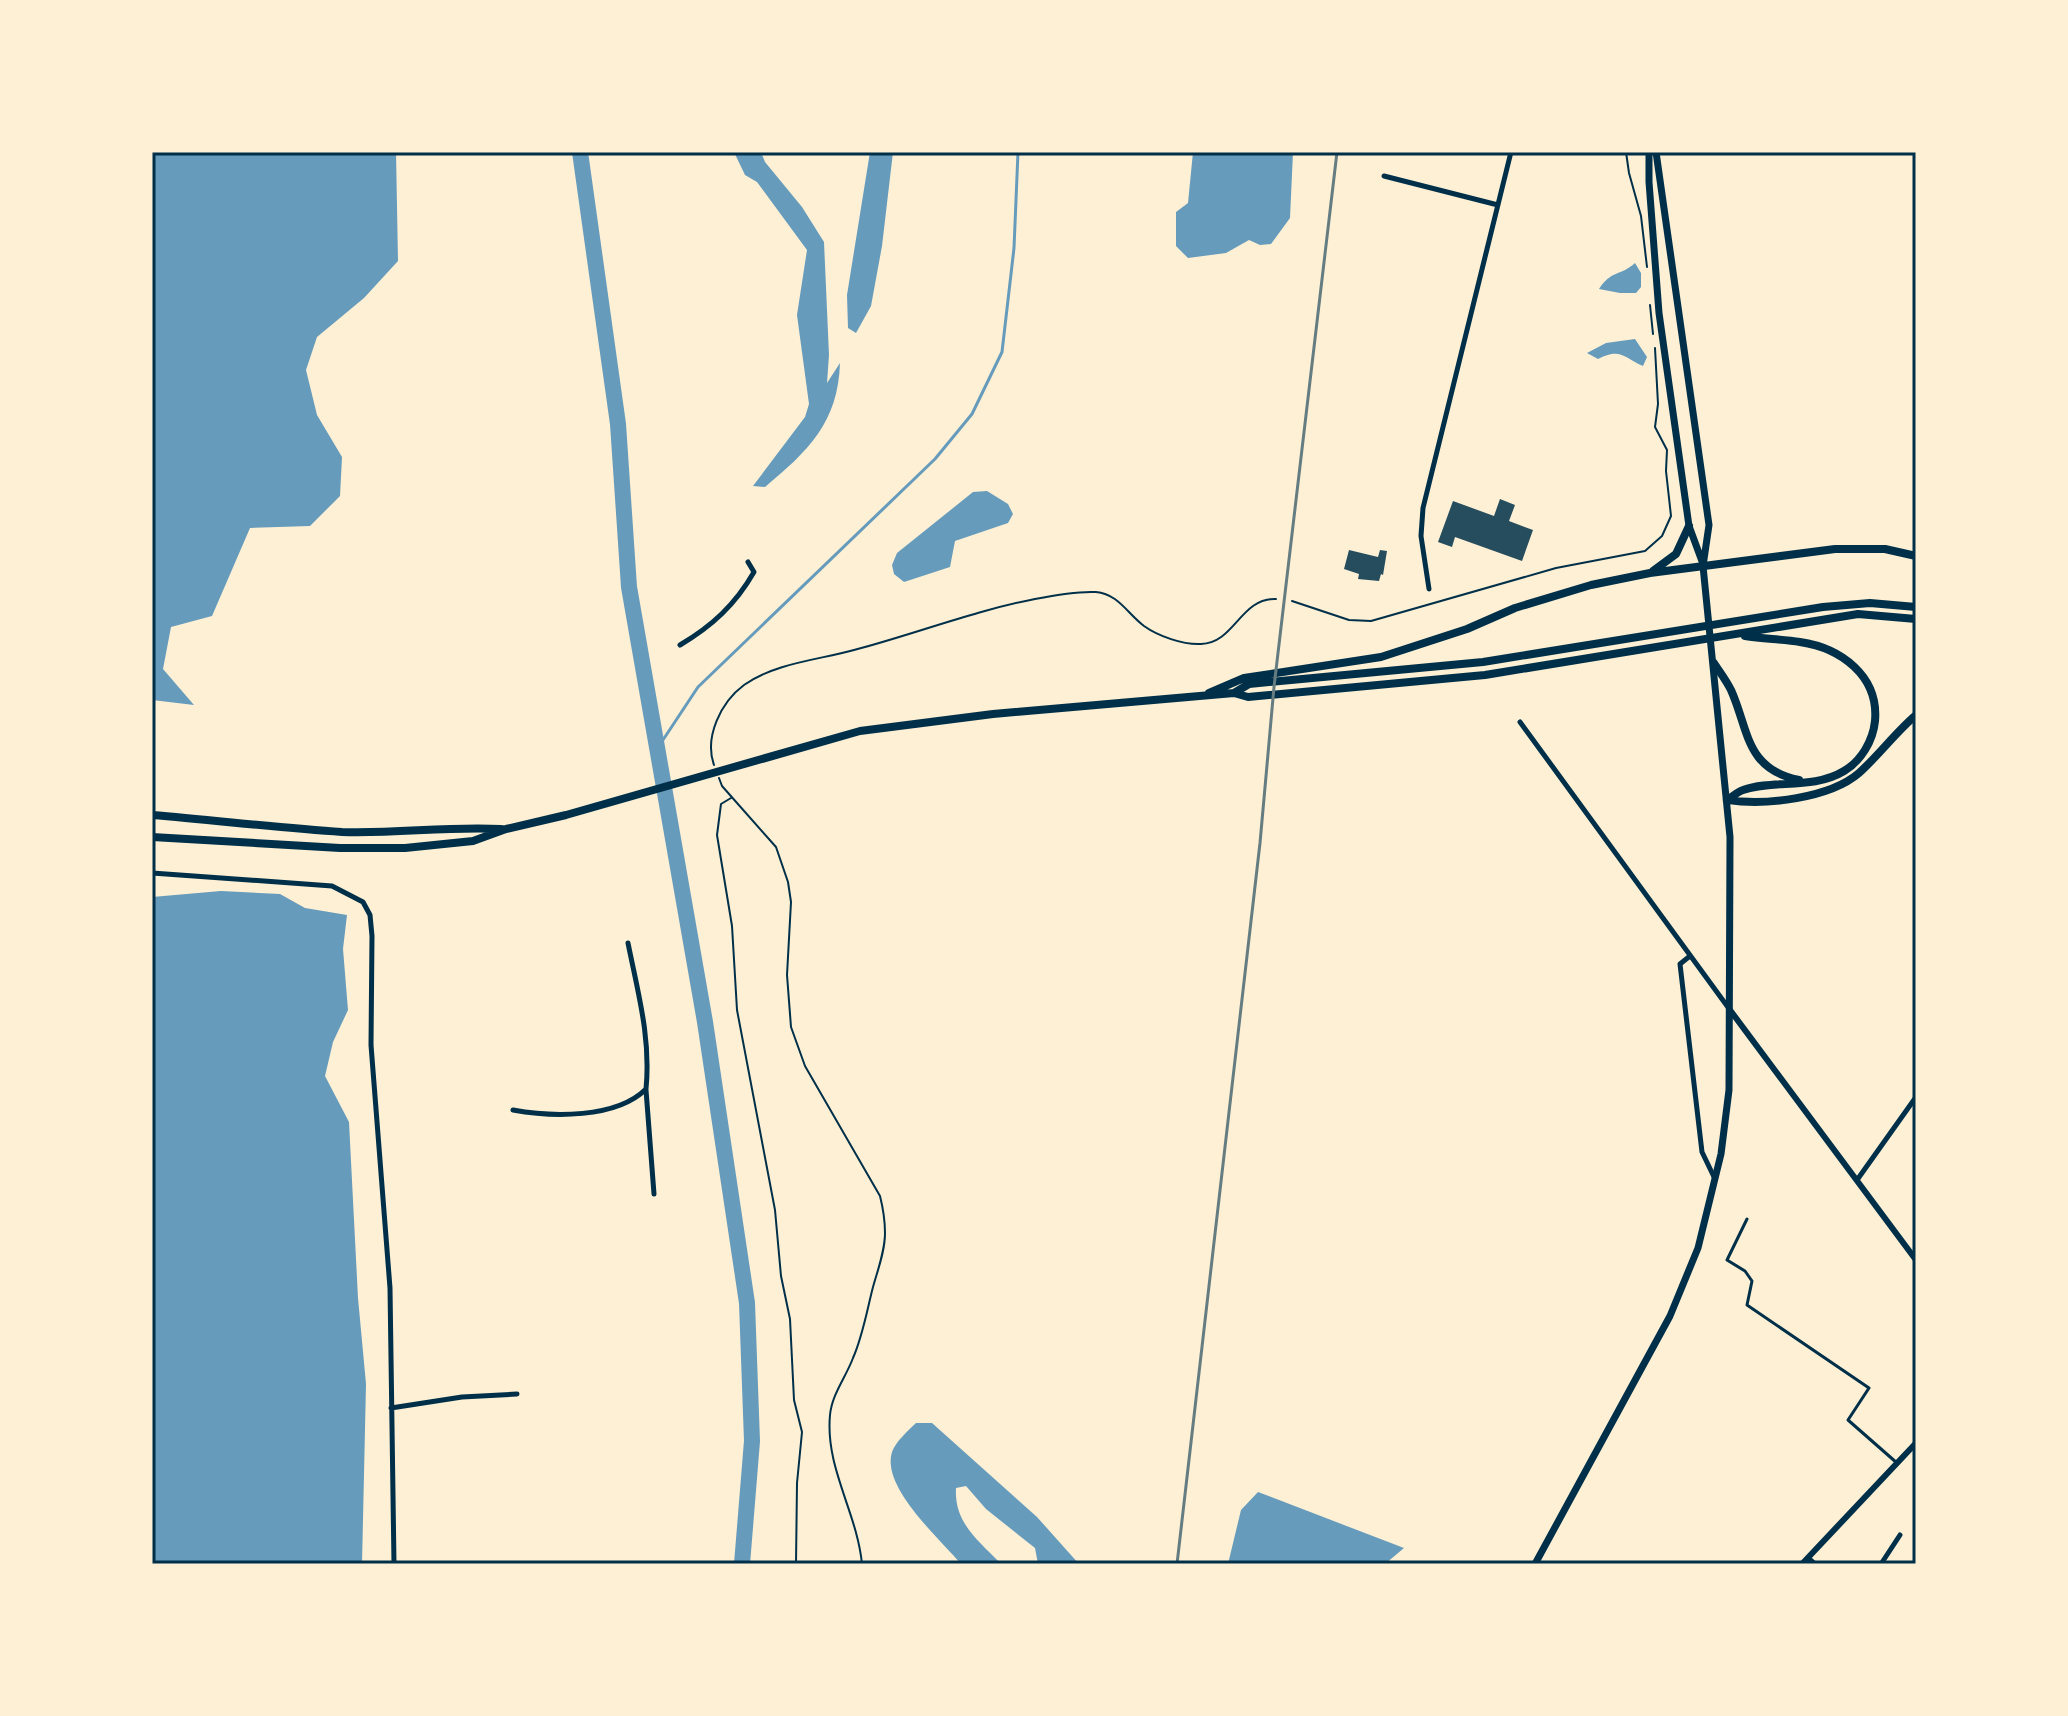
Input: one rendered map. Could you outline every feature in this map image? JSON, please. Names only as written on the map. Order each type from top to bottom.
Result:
[{"type":"main road","points":[[1535,1564],[1670,1316],[1698,1248],[1716,1180],[1729,1090],[1730,837],[1727,800],[1703,566],[1689,526],[1659,313],[1649,152]]},
{"type":"main road","points":[[1656,152],[1709,525],[1703,566]]},
{"type":"main road","points":[[1650,573],[1676,554],[1689,526]]},
{"type":"main road","points":[[1201,696],[1244,678],[1381,657],[1467,629],[1530,604],[1591,585],[1650,573],[1835,549],[1885,549],[1916,556]]},
{"type":"main road","points":[[1234,693],[1249,684],[1483,662],[1823,607],[1870,603],[1916,607]]},
{"type":"main road","points":[[152,837],[340,848],[405,848],[473,841],[732,766],[872,730],[993,714],[1234,693],[1248,697],[1485,675],[1858,614],[1916,619]]},
{"type":"main road","points":[[1727,800],[1744,790],[1816,781],[1844,771],[1864,753],[1876,714],[1868,684],[1849,661],[1802,642],[1736,635]]},
{"type":"main road","points":[[1714,663],[1731,690],[1748,741],[1761,761],[1782,776],[1816,781]]},
{"type":"main road","points":[[1727,800],[1745,803],[1826,791],[1838,786],[1858,773],[1916,715]]},
{"type":"main road","points":[[152,815],[341,832],[406,833],[468,827],[506,829]]},
{"type":"street","points":[[1429,589],[1421,536],[1423,508],[1511,152]]},
{"type":"street","points":[[1384,176],[1498,205]]},
{"type":"street","points":[[680,645],[729,608],[754,572],[748,562]]},
{"type":"street","points":[[1520,722],[1916,1260]]},
{"type":"street","points":[[152,873],[332,886],[358,897],[367,908],[372,936],[371,1045],[390,1288],[394,1564]]},
{"type":"street","points":[[628,943],[647,1034],[646,1089],[654,1194]]},
{"type":"street","points":[[1690,956],[1680,964],[1696,1120],[1702,1152],[1716,1180]]},
{"type":"street","points":[[513,1110],[591,1112],[618,1106],[646,1089]]},
{"type":"street","points":[[1857,1180],[1916,1097]]},
{"type":"street","points":[[391,1408],[462,1397],[517,1394]]},
{"type":"street","points":[[1802,1564],[1916,1443]]},
{"type":"street","points":[[1881,1564],[1900,1535]]},
{"type":"street","points":[[1808,1558],[1815,1564]]},
{"type":"lane","points":[[1747,1219],[1727,1260],[1745,1271],[1752,1281],[1747,1305],[1869,1388],[1848,1420],[1897,1463]]},
{"type":"path","points":[[1626,152],[1641,216],[1648,279]]},
{"type":"path","points":[[1292,601],[1349,620],[1371,621],[1556,568],[1645,551],[1655,544],[1671,516],[1667,450],[1655,427],[1658,404],[1655,339],[1649,319],[1651,299]]},
{"type":"path","points":[[862,1564],[860,1538],[832,1463],[830,1413],[859,1340],[879,1269],[885,1217],[880,1196],[805,1066],[791,1027],[787,975],[791,902],[788,882],[776,847],[722,786],[710,754],[714,728],[727,704],[743,686],[781,668],[856,650],[1009,604],[1055,595],[1110,594],[1149,629],[1164,636],[1200,644],[1224,635],[1254,604],[1276,599]]},
{"type":"path","points":[[732,797],[721,804],[717,835],[732,926],[737,1010],[775,1210],[781,1276],[790,1319],[794,1400],[802,1432],[797,1483],[796,1564]]},
{"type":"water","points":[[152,152],[396,152],[398,261],[364,298],[317,337],[306,370],[317,415],[342,457],[340,496],[310,526],[250,528],[212,616],[171,627],[163,669],[194,705],[152,700]]},
{"type":"water","points":[[734,152],[761,152],[765,162],[802,207],[824,242],[829,355],[827,383],[840,363],[833,403],[818,434],[795,461],[765,487],[753,486],[805,417],[809,404],[797,315],[807,250],[757,182],[745,175]]},
{"type":"water","points":[[870,152],[893,152],[882,246],[871,306],[856,333],[848,328],[847,295]]},
{"type":"water","points":[[1193,152],[1293,152],[1290,218],[1271,244],[1260,245],[1249,240],[1226,253],[1188,258],[1176,246],[1176,212],[1188,203]]},
{"type":"water","points":[[1635,263],[1641,273],[1641,287],[1636,293],[1599,289],[1612,276]]},
{"type":"water","points":[[1635,339],[1647,357],[1643,366],[1617,354],[1598,359],[1587,353],[1606,343]]},
{"type":"water","points":[[987,491],[1008,504],[1013,514],[1008,523],[955,541],[950,567],[904,582],[894,574],[892,565],[897,553],[973,492]]},
{"type":"water","points":[[221,891],[280,894],[305,908],[347,915],[343,949],[348,1010],[333,1042],[325,1076],[349,1122],[358,1298],[366,1384],[362,1564],[152,1564],[152,897]]},
{"type":"water","points":[[916,1423],[932,1423],[1037,1517],[1079,1564],[1038,1564],[1035,1548],[986,1509],[966,1486],[956,1488],[956,1500],[963,1521],[1001,1564],[961,1564],[914,1511],[895,1481],[891,1466],[892,1452]]},
{"type":"water","points":[[1258,1492],[1404,1548],[1385,1564],[1228,1564],[1241,1510]]},
{"type":"building","points":[[1500,499],[1515,505],[1509,521],[1533,530],[1522,561],[1455,537],[1452,547],[1438,542],[1453,501],[1494,516]]},
{"type":"building","points":[[1349,550],[1378,557],[1380,550],[1387,551],[1379,581],[1358,579],[1359,574],[1344,569]]},
{"type":"waterway","points":[[580,152],[618,424],[629,587],[705,1022],[747,1303],[752,1441],[742,1564]]},
{"type":"waterway","points":[[657,749],[698,687],[935,459],[972,414],[1002,352],[1014,248],[1018,152]]},
{"type":"railway","points":[[1177,1564],[1337,152]]}]
